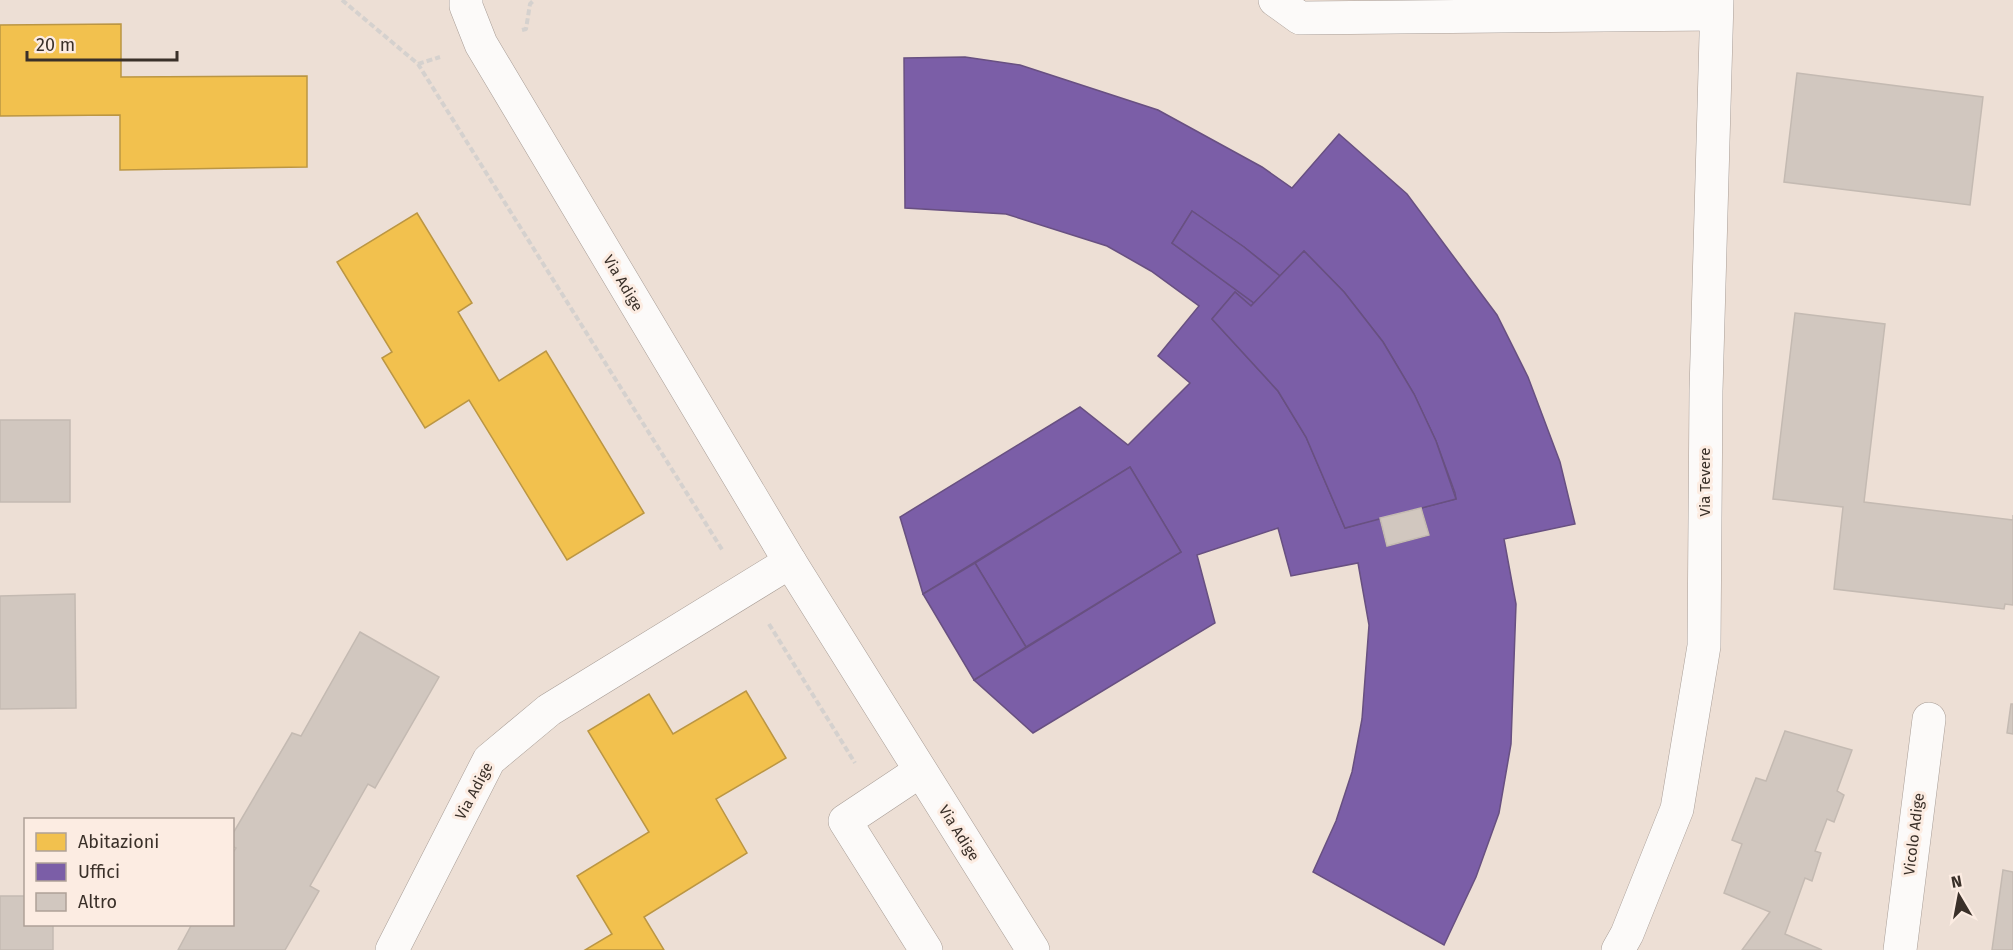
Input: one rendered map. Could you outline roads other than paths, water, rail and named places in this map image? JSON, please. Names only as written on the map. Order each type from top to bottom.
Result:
[{"type":"street","name":"Via Adige","points":[[466,0],[466,6],[481,44],[790,562],[1033,950]]},
{"type":"street","points":[[1275,0],[1300,18],[1717,7]]},
{"type":"street","name":"Via Tevere","points":[[1618,950],[1627,934],[1677,809],[1704,645],[1706,391],[1717,7]]},
{"type":"street","name":"Via Adige","points":[[392,950],[489,760],[549,710],[790,562]]},
{"type":"street","name":"Vicolo Adige","points":[[1900,950],[1929,718]]},
{"type":"street","points":[[920,771],[846,821],[926,950]]}]
